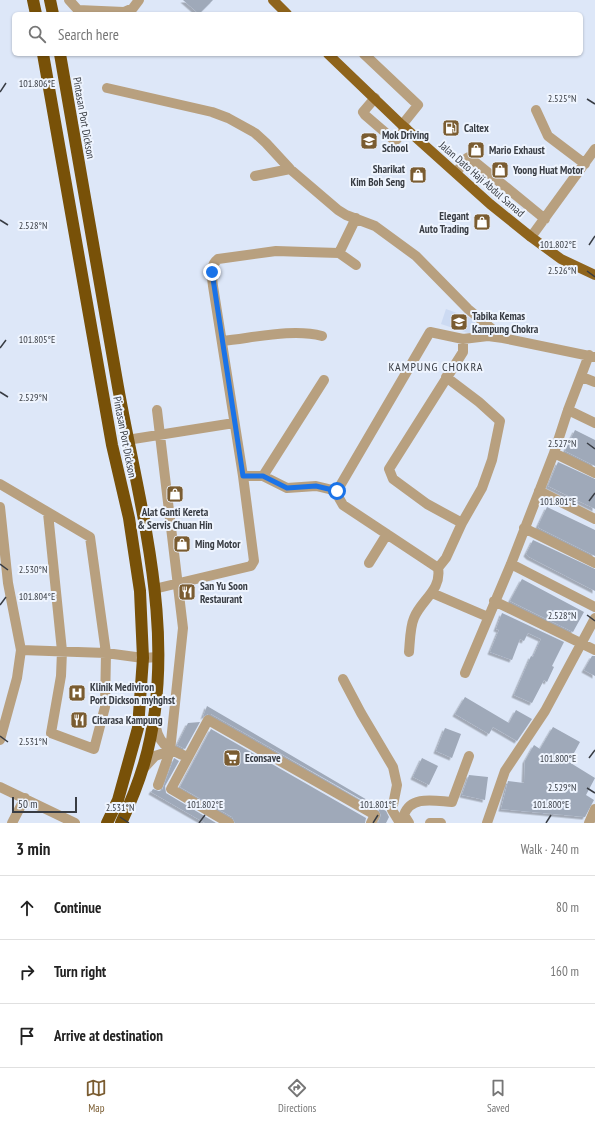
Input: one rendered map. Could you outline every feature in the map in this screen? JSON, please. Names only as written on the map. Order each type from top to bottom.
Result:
[{"type":"highway","points":[[33,0],[36,12]]},
{"type":"highway","points":[[50,0],[53,12]]},
{"type":"highway","name":"Pintasan Port Dickson","points":[[43,56],[112,445],[129,518],[140,591],[143,658],[138,728],[118,800],[107,823]]},
{"type":"highway","name":"Pintasan Port Dickson","points":[[60,56],[127,440],[149,550],[158,622],[158,657],[155,705],[149,742],[141,773],[121,823]]},
{"type":"highway","points":[[103,390],[116,435],[121,440],[127,440]]},
{"type":"highway","points":[[127,440],[122,445],[121,452],[129,492],[129,518]]},
{"type":"main road","points":[[273,0],[285,12]]},
{"type":"main road","name":"Jalan Dato Haji Abdul Samad","points":[[330,56],[404,127],[531,238],[561,259],[595,275]]},
{"type":"street","points":[[69,0],[78,10],[124,12],[133,8],[139,0]]},
{"type":"street","points":[[366,56],[418,105],[396,140],[394,140],[365,115],[365,109],[375,98]]},
{"type":"street","points":[[107,88],[212,112],[228,118],[255,133],[290,169],[338,210],[375,226],[416,256],[468,309],[503,338]]},
{"type":"street","points":[[536,110],[548,136],[585,164]]},
{"type":"street","points":[[531,238],[595,149]]},
{"type":"street","points":[[456,174],[469,157],[545,219]]},
{"type":"street","points":[[255,176],[290,169]]},
{"type":"street","points":[[339,253],[356,218]]},
{"type":"street","points":[[154,589],[174,586],[178,583],[251,566],[254,562],[243,476],[212,272],[216,260],[276,251],[339,253],[356,265]]},
{"type":"street","points":[[438,568],[343,505],[338,498],[337,491],[430,332],[463,339],[488,336],[503,338],[592,356],[568,410],[554,453],[511,564],[465,673]]},
{"type":"street","points":[[222,341],[299,333],[312,333],[322,336]]},
{"type":"street","points":[[462,523],[427,504],[393,479],[389,469],[462,352],[463,339]]},
{"type":"street","points":[[409,652],[414,617],[432,593],[439,573],[438,568],[446,558],[462,523],[482,488],[489,467],[500,421],[479,402],[446,377]]},
{"type":"street","points":[[582,377],[595,382]]},
{"type":"street","points":[[263,476],[324,380]]},
{"type":"street","points":[[157,410],[158,436],[183,628],[170,751],[158,785]]},
{"type":"street","points":[[568,410],[595,422]]},
{"type":"street","points":[[127,440],[234,423]]},
{"type":"street","points":[[554,453],[595,473]]},
{"type":"street","points":[[243,476],[263,476],[287,488],[316,486],[337,491]]},
{"type":"street","points":[[0,484],[90,537],[106,653],[105,707],[94,749],[51,733],[61,676],[62,651],[48,513]]},
{"type":"street","points":[[539,491],[595,518]]},
{"type":"street","points":[[0,506],[4,582],[21,650],[17,678],[0,740]]},
{"type":"street","points":[[524,528],[595,563]]},
{"type":"street","points":[[369,562],[387,534]]},
{"type":"street","points":[[511,564],[595,607]]},
{"type":"street","points":[[432,593],[488,617]]},
{"type":"street","points":[[494,602],[595,650]]},
{"type":"street","points":[[487,823],[505,771],[545,711],[595,618]]},
{"type":"street","points":[[21,650],[106,653],[143,658],[158,657]]},
{"type":"street","points":[[343,679],[393,767],[397,785],[392,810],[400,823]]},
{"type":"street","points":[[155,705],[155,727],[159,737],[170,751],[188,757]]},
{"type":"street","points":[[229,823],[171,789],[208,720],[375,815],[371,823]]},
{"type":"street","points":[[141,773],[155,756],[170,751]]},
{"type":"street","points":[[409,823],[404,815],[406,808],[421,800],[452,802],[469,756]]},
{"type":"street","points":[[0,787],[25,798],[62,820],[75,823]]},
{"type":"street","points":[[12,823],[25,798]]},
{"type":"street","points":[[588,823],[595,808]]},
{"type":"street","points":[[430,823],[441,823]]},
{"type":"shaded area","name":"Tabika Kemas Kampung Chokra","points":[[446,309],[476,320],[471,334],[441,324]]},
{"type":"building","points":[[183,0],[213,0],[201,12],[197,12]]},
{"type":"building","points":[[575,430],[595,440],[595,466],[565,451]]},
{"type":"building","points":[[558,462],[595,479],[595,509],[548,486]]},
{"type":"building","points":[[547,507],[595,530],[595,556],[539,528],[538,526]]},
{"type":"building","points":[[533,540],[595,569],[595,591],[529,557],[526,554]]},
{"type":"building","points":[[522,579],[584,612],[573,632],[510,601]]},
{"type":"building","points":[[502,613],[564,642],[552,666],[554,667],[547,682],[544,680],[532,703],[514,695],[531,656],[533,657],[541,639],[528,633],[524,641],[520,639],[512,660],[490,652],[499,630],[496,629]]},
{"type":"building","points":[[592,656],[595,656],[595,676],[584,670]]},
{"type":"building","points":[[465,697],[509,723],[516,710],[532,719],[517,741],[493,727],[489,734],[455,714]]},
{"type":"building","points":[[207,706],[386,811],[389,817],[386,823],[378,823],[381,815],[378,809],[211,714],[203,717]]},
{"type":"building","points":[[200,722],[185,749],[177,745],[188,723]]},
{"type":"building","points":[[553,727],[580,742],[569,762],[595,778],[586,795],[594,800],[585,817],[501,809],[508,781],[524,783],[525,761],[534,745],[540,749]]},
{"type":"building","points":[[445,728],[461,734],[452,758],[436,751]]},
{"type":"building","points":[[211,729],[366,818],[365,823],[235,823],[232,817],[180,787]]},
{"type":"building","points":[[174,758],[179,761],[165,786],[166,793],[216,823],[205,823],[151,792],[153,789],[159,791],[162,790]]},
{"type":"building","points":[[422,758],[438,766],[429,785],[413,777]]},
{"type":"building","points":[[469,775],[488,777],[485,800],[462,795]]},
{"type":"place","name":"Caltex","points":[[451,128]]},
{"type":"place","name":"Mok Driving School","points":[[369,141]]},
{"type":"place","name":"Mario Exhaust","points":[[476,150]]},
{"type":"place","name":"Yoong Huat Motor","points":[[500,170]]},
{"type":"place","name":"Sharikat Kim Boh Seng","points":[[418,175]]},
{"type":"place","name":"Elegant Auto Trading","points":[[482,222]]},
{"type":"place","name":"Tabika Kemas Kampung Chokra","points":[[459,322]]},
{"type":"place","name":"Alat Ganti Kereta & Servis Chuan Hin","points":[[175,494]]},
{"type":"place","name":"Ming Motor","points":[[182,544]]},
{"type":"place","name":"San Yu Soon Restaurant","points":[[187,592]]},
{"type":"place","name":"Klinik Mediviron Port Dickson myhghst","points":[[77,693]]},
{"type":"place","name":"Citarasa Kampung","points":[[79,720]]},
{"type":"place","name":"Econsave","points":[[232,758]]},
{"type":"district","name":"KAMPUNG CHOKRA","points":[[436,367]]},
{"type":"route","points":[[212,272],[243,476],[263,476],[287,488],[294,489],[307,486],[316,486],[337,491]]}]
